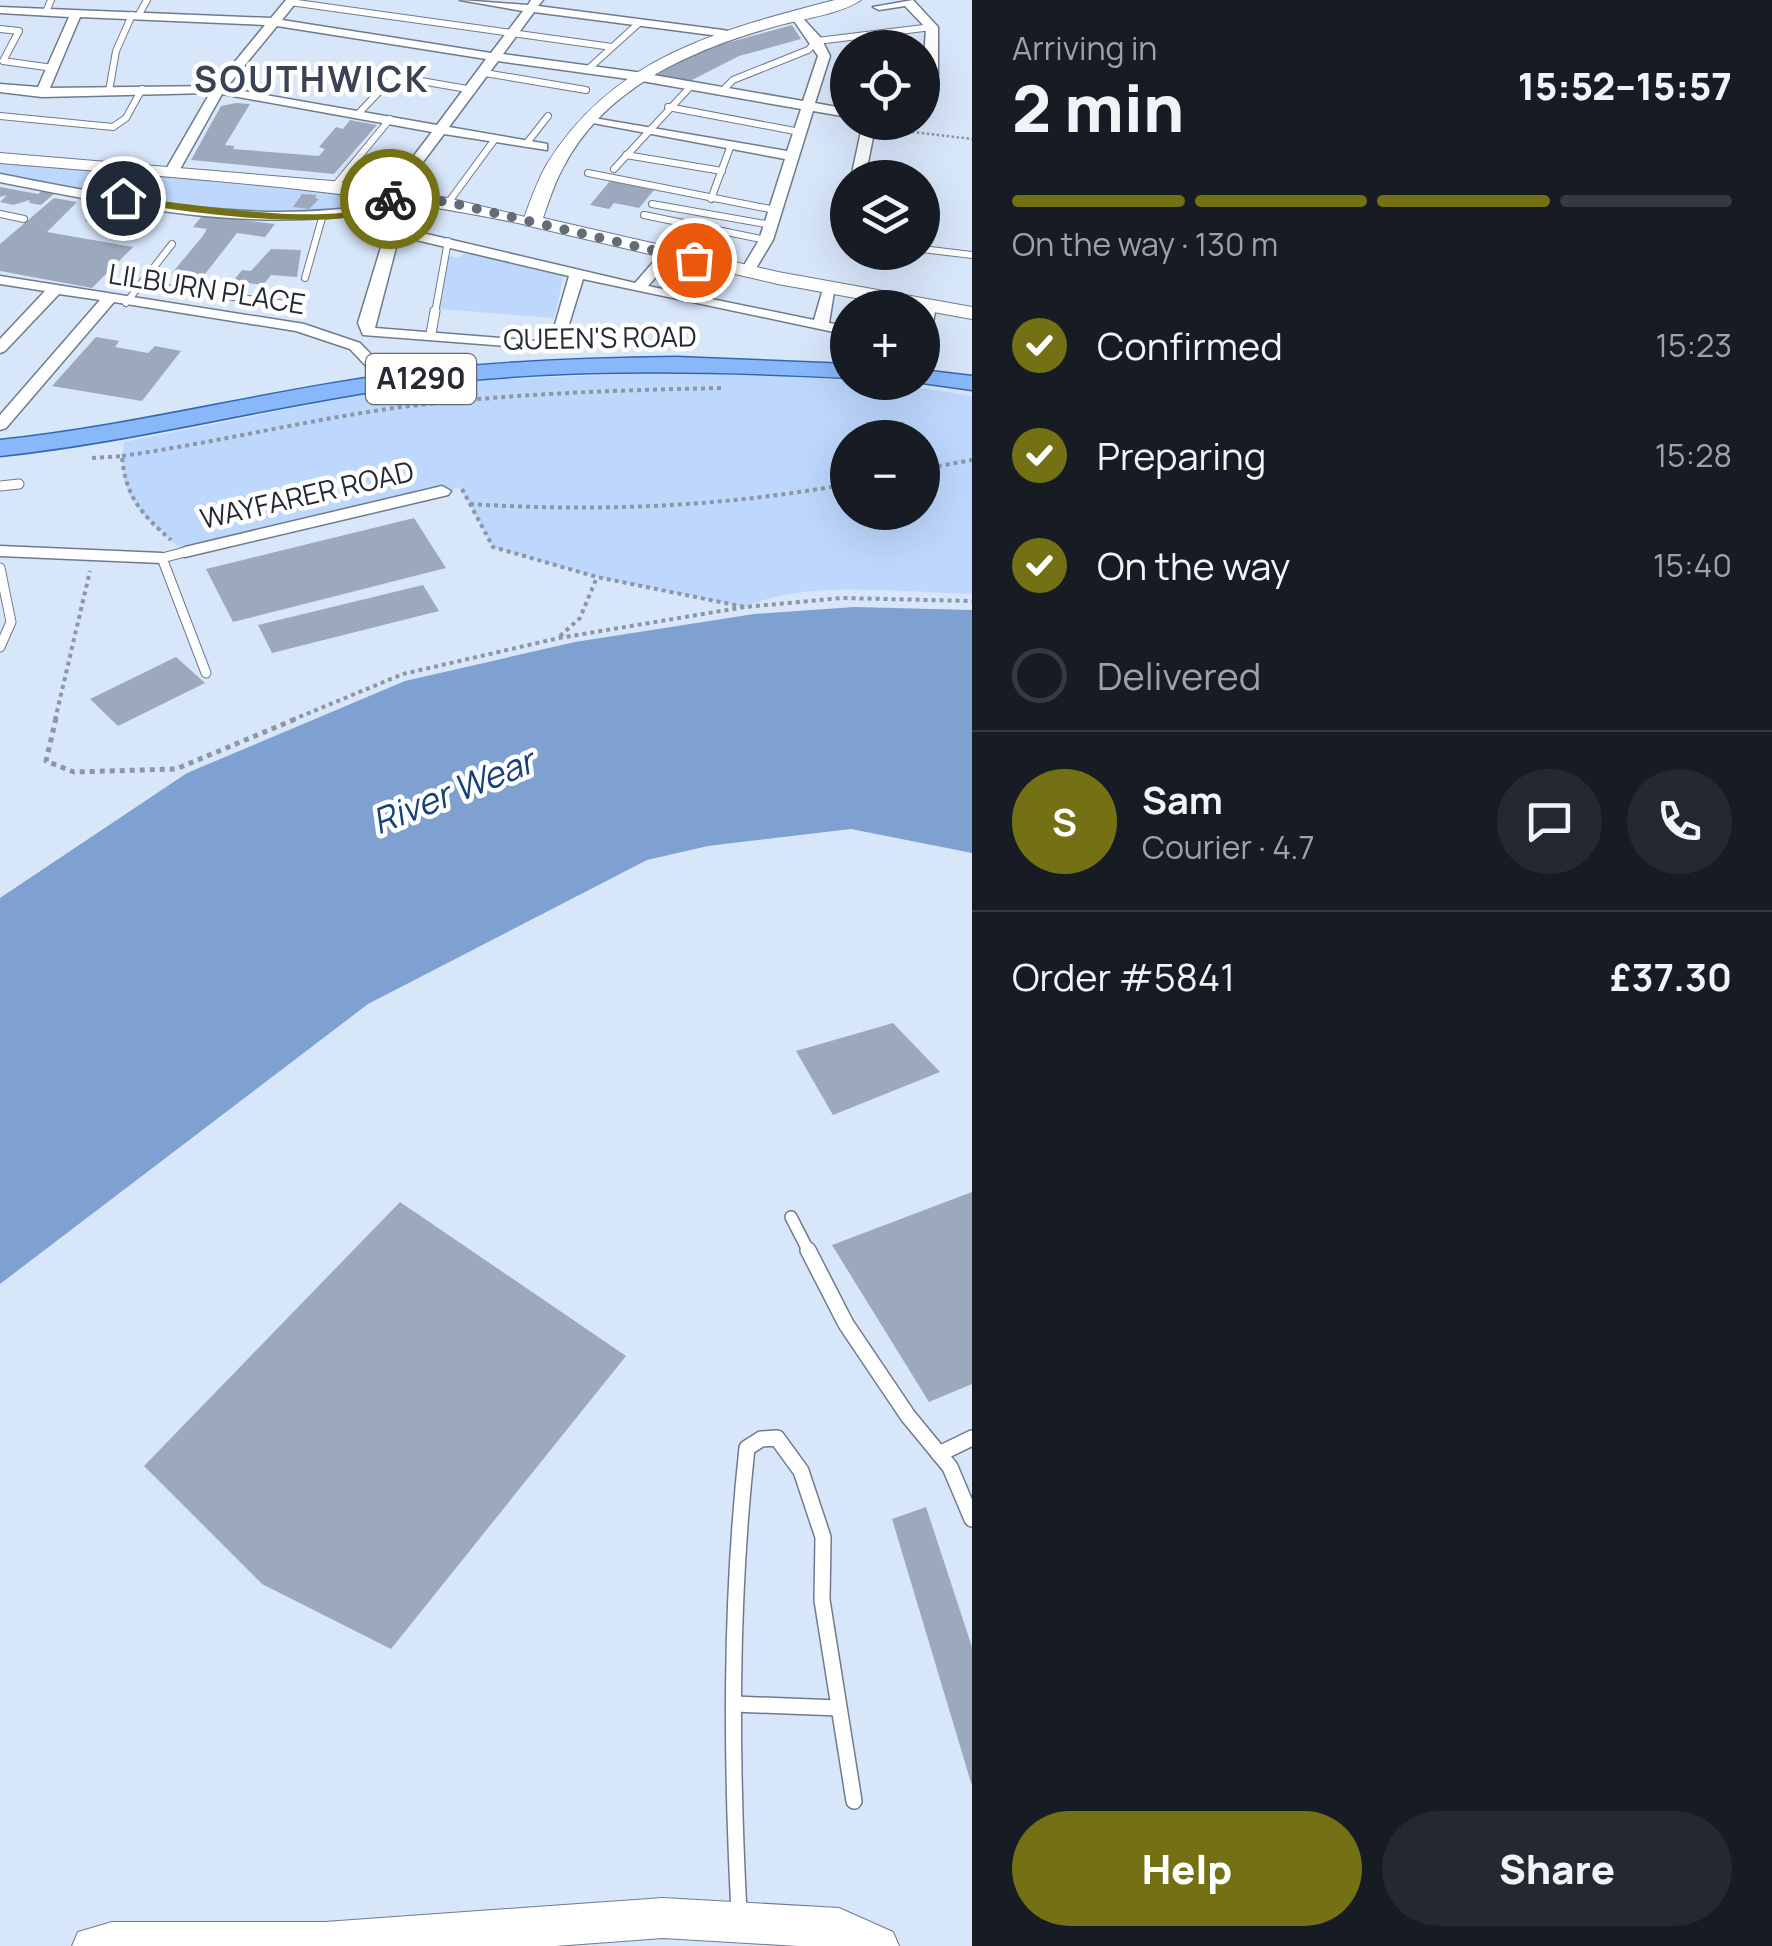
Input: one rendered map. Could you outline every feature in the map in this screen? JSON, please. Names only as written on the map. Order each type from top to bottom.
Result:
[{"type":"main road","points":[[836,290],[532,222],[555,162],[588,121],[636,76],[679,51],[723,34],[853,0]]},
{"type":"main road","points":[[940,308],[972,314]]},
{"type":"main road","name":"QUEEN'S ROAD","points":[[0,448],[167,426],[390,382],[582,365],[830,371]]},
{"type":"main road","points":[[940,379],[972,382]]},
{"type":"street","points":[[42,92],[82,13],[94,0]]},
{"type":"street","points":[[466,0],[535,4],[723,34]]},
{"type":"street","points":[[172,171],[218,90],[291,1]]},
{"type":"street","points":[[879,7],[908,2],[932,27]]},
{"type":"street","points":[[0,178],[185,207],[322,218],[388,199],[445,129],[535,4]]},
{"type":"street","points":[[3,6],[273,22],[636,76],[830,111]]},
{"type":"street","points":[[747,272],[776,210],[824,56],[796,15]]},
{"type":"street","points":[[1,90],[218,90],[542,148]]},
{"type":"street","points":[[588,121],[792,156]]},
{"type":"street","points":[[0,158],[334,186],[388,199],[448,202],[532,222]]},
{"type":"street","points":[[388,199],[394,224],[366,323],[368,332],[432,334],[556,347],[577,273]]},
{"type":"street","points":[[392,230],[830,328]]},
{"type":"street","points":[[638,288],[668,254]]},
{"type":"street","name":"LILBURN PLACE","points":[[0,280],[126,303],[299,327],[331,336],[369,358],[390,382]]},
{"type":"street","points":[[820,327],[830,289]]},
{"type":"street","points":[[0,348],[54,290]]},
{"type":"street","points":[[0,425],[108,299]]},
{"type":"street","points":[[498,341],[503,322]]},
{"type":"street","name":"WAYFARER ROAD","points":[[184,552],[442,491]]},
{"type":"street","name":"WAYFARER ROAD","points":[[0,552],[162,558]]},
{"type":"street","points":[[92,1946],[112,1942],[324,1942],[663,1918],[839,1928],[879,1946]]},
{"type":"lane","points":[[109,91],[116,51],[135,15],[148,0]]},
{"type":"lane","points":[[291,1],[612,46]]},
{"type":"lane","points":[[586,70],[638,23]]},
{"type":"lane","points":[[902,30],[932,27]]},
{"type":"lane","points":[[0,29],[19,31],[3,61],[53,68]]},
{"type":"lane","points":[[721,92],[733,80],[808,50],[817,41],[830,39]]},
{"type":"lane","points":[[369,72],[473,90]]},
{"type":"lane","points":[[485,74],[586,90]]},
{"type":"lane","points":[[358,114],[394,76]]},
{"type":"lane","points":[[614,169],[691,86]]},
{"type":"lane","points":[[0,116],[113,127],[126,118],[142,90]]},
{"type":"lane","points":[[668,108],[800,132]]},
{"type":"lane","points":[[526,144],[548,116]]},
{"type":"lane","points":[[334,186],[390,119]]},
{"type":"lane","points":[[448,202],[495,139]]},
{"type":"lane","points":[[711,199],[731,146]]},
{"type":"lane","points":[[626,155],[722,170]]},
{"type":"lane","points":[[588,174],[776,210]]},
{"type":"lane","points":[[652,204],[768,232]]},
{"type":"lane","points":[[0,214],[24,219]]},
{"type":"lane","points":[[644,215],[768,232]]},
{"type":"lane","points":[[305,278],[322,218]]},
{"type":"lane","points":[[432,334],[448,241]]},
{"type":"lane","points":[[126,303],[172,244]]},
{"type":"lane","points":[[940,251],[972,255]]},
{"type":"lane","points":[[157,286],[288,304]]},
{"type":"lane","points":[[199,312],[212,295]]},
{"type":"lane","points":[[0,486],[19,484]]},
{"type":"lane","points":[[184,552],[162,558],[206,672]]},
{"type":"lane","points":[[0,568],[11,622],[0,647]]},
{"type":"lane","points":[[791,1218],[846,1324],[950,1467],[972,1519]]},
{"type":"lane","points":[[740,1922],[732,1795],[736,1532],[747,1448],[761,1438],[777,1438],[788,1448],[806,1479],[823,1538],[828,1577],[822,1600],[854,1801]]},
{"type":"lane","points":[[939,1454],[972,1438]]},
{"type":"lane","points":[[734,1704],[839,1708]]},
{"type":"path","points":[[940,135],[972,139]]},
{"type":"path","points":[[88,458],[122,456],[349,415],[463,400],[600,390],[740,388]]},
{"type":"path","points":[[122,456],[123,487],[136,509],[184,552]]},
{"type":"path","points":[[940,466],[972,460]]},
{"type":"path","points":[[442,491],[460,486],[494,547],[597,577],[746,607]]},
{"type":"path","points":[[470,504],[564,511],[655,510],[830,487]]},
{"type":"path","points":[[94,554],[46,760],[74,772],[176,769],[403,674],[559,638],[746,607],[842,598],[972,602]]},
{"type":"path","points":[[559,638],[580,618],[597,577]]},
{"type":"shaded area","points":[[0,158],[393,195],[383,206],[356,214],[259,214],[0,178]]},
{"type":"shaded area","points":[[465,253],[564,274],[554,318],[439,309],[449,256],[459,258]]},
{"type":"shaded area","points":[[675,372],[830,379],[830,400],[940,400],[940,391],[972,396],[972,594],[826,590],[770,598],[745,607],[597,577],[493,547],[460,487],[185,552],[145,517],[129,494],[124,442],[328,401],[457,381]]},
{"type":"water","name":"River Wear","points":[[854,607],[972,610],[972,853],[851,829],[708,846],[647,860],[368,1004],[0,1284],[0,898],[187,773],[405,681],[575,642],[754,614]]},
{"type":"building","points":[[792,25],[801,39],[739,56],[688,82],[655,76],[701,50]]},
{"type":"building","points":[[250,104],[225,145],[235,146],[233,149],[319,156],[325,149],[319,147],[336,127],[343,129],[350,120],[377,125],[334,174],[191,160],[221,106]]},
{"type":"building","points":[[610,181],[654,190],[639,208],[614,203],[609,209],[590,205]]},
{"type":"building","points":[[0,187],[55,193],[41,205],[29,203],[30,200],[13,205],[0,202],[7,195],[0,197]]},
{"type":"building","points":[[302,194],[317,195],[315,198],[319,199],[309,209],[293,207]]},
{"type":"building","points":[[54,198],[77,202],[47,232],[133,247],[92,288],[0,271],[0,244]]},
{"type":"building","points":[[100,206],[148,213],[133,229],[85,221]]},
{"type":"building","points":[[203,215],[275,224],[265,237],[237,233],[202,278],[172,273],[207,229],[193,227]]},
{"type":"building","points":[[271,249],[301,250],[297,277],[271,275],[263,285],[233,281],[242,270],[251,271]]},
{"type":"building","points":[[96,337],[119,341],[115,347],[148,353],[155,346],[181,351],[142,401],[52,386]]},
{"type":"building","points":[[414,518],[446,568],[233,622],[206,569]]},
{"type":"building","points":[[423,585],[439,611],[272,653],[258,625]]},
{"type":"building","points":[[176,657],[205,683],[118,726],[90,699]]},
{"type":"building","points":[[893,1023],[940,1072],[833,1115],[796,1051]]},
{"type":"building","points":[[972,1192],[972,1384],[929,1402],[832,1245]]},
{"type":"building","points":[[400,1202],[626,1356],[391,1649],[262,1584],[144,1466]]},
{"type":"building","points":[[926,1507],[972,1647],[972,1786],[892,1519]]},
{"type":"way so far","points":[[390,199],[393,195],[448,202],[694,260]]},
{"type":"district","name":"SOUTHWICK","points":[[312,80]]},
{"type":"route","points":[[123,198],[287,218],[351,215],[382,208],[390,199]]}]
